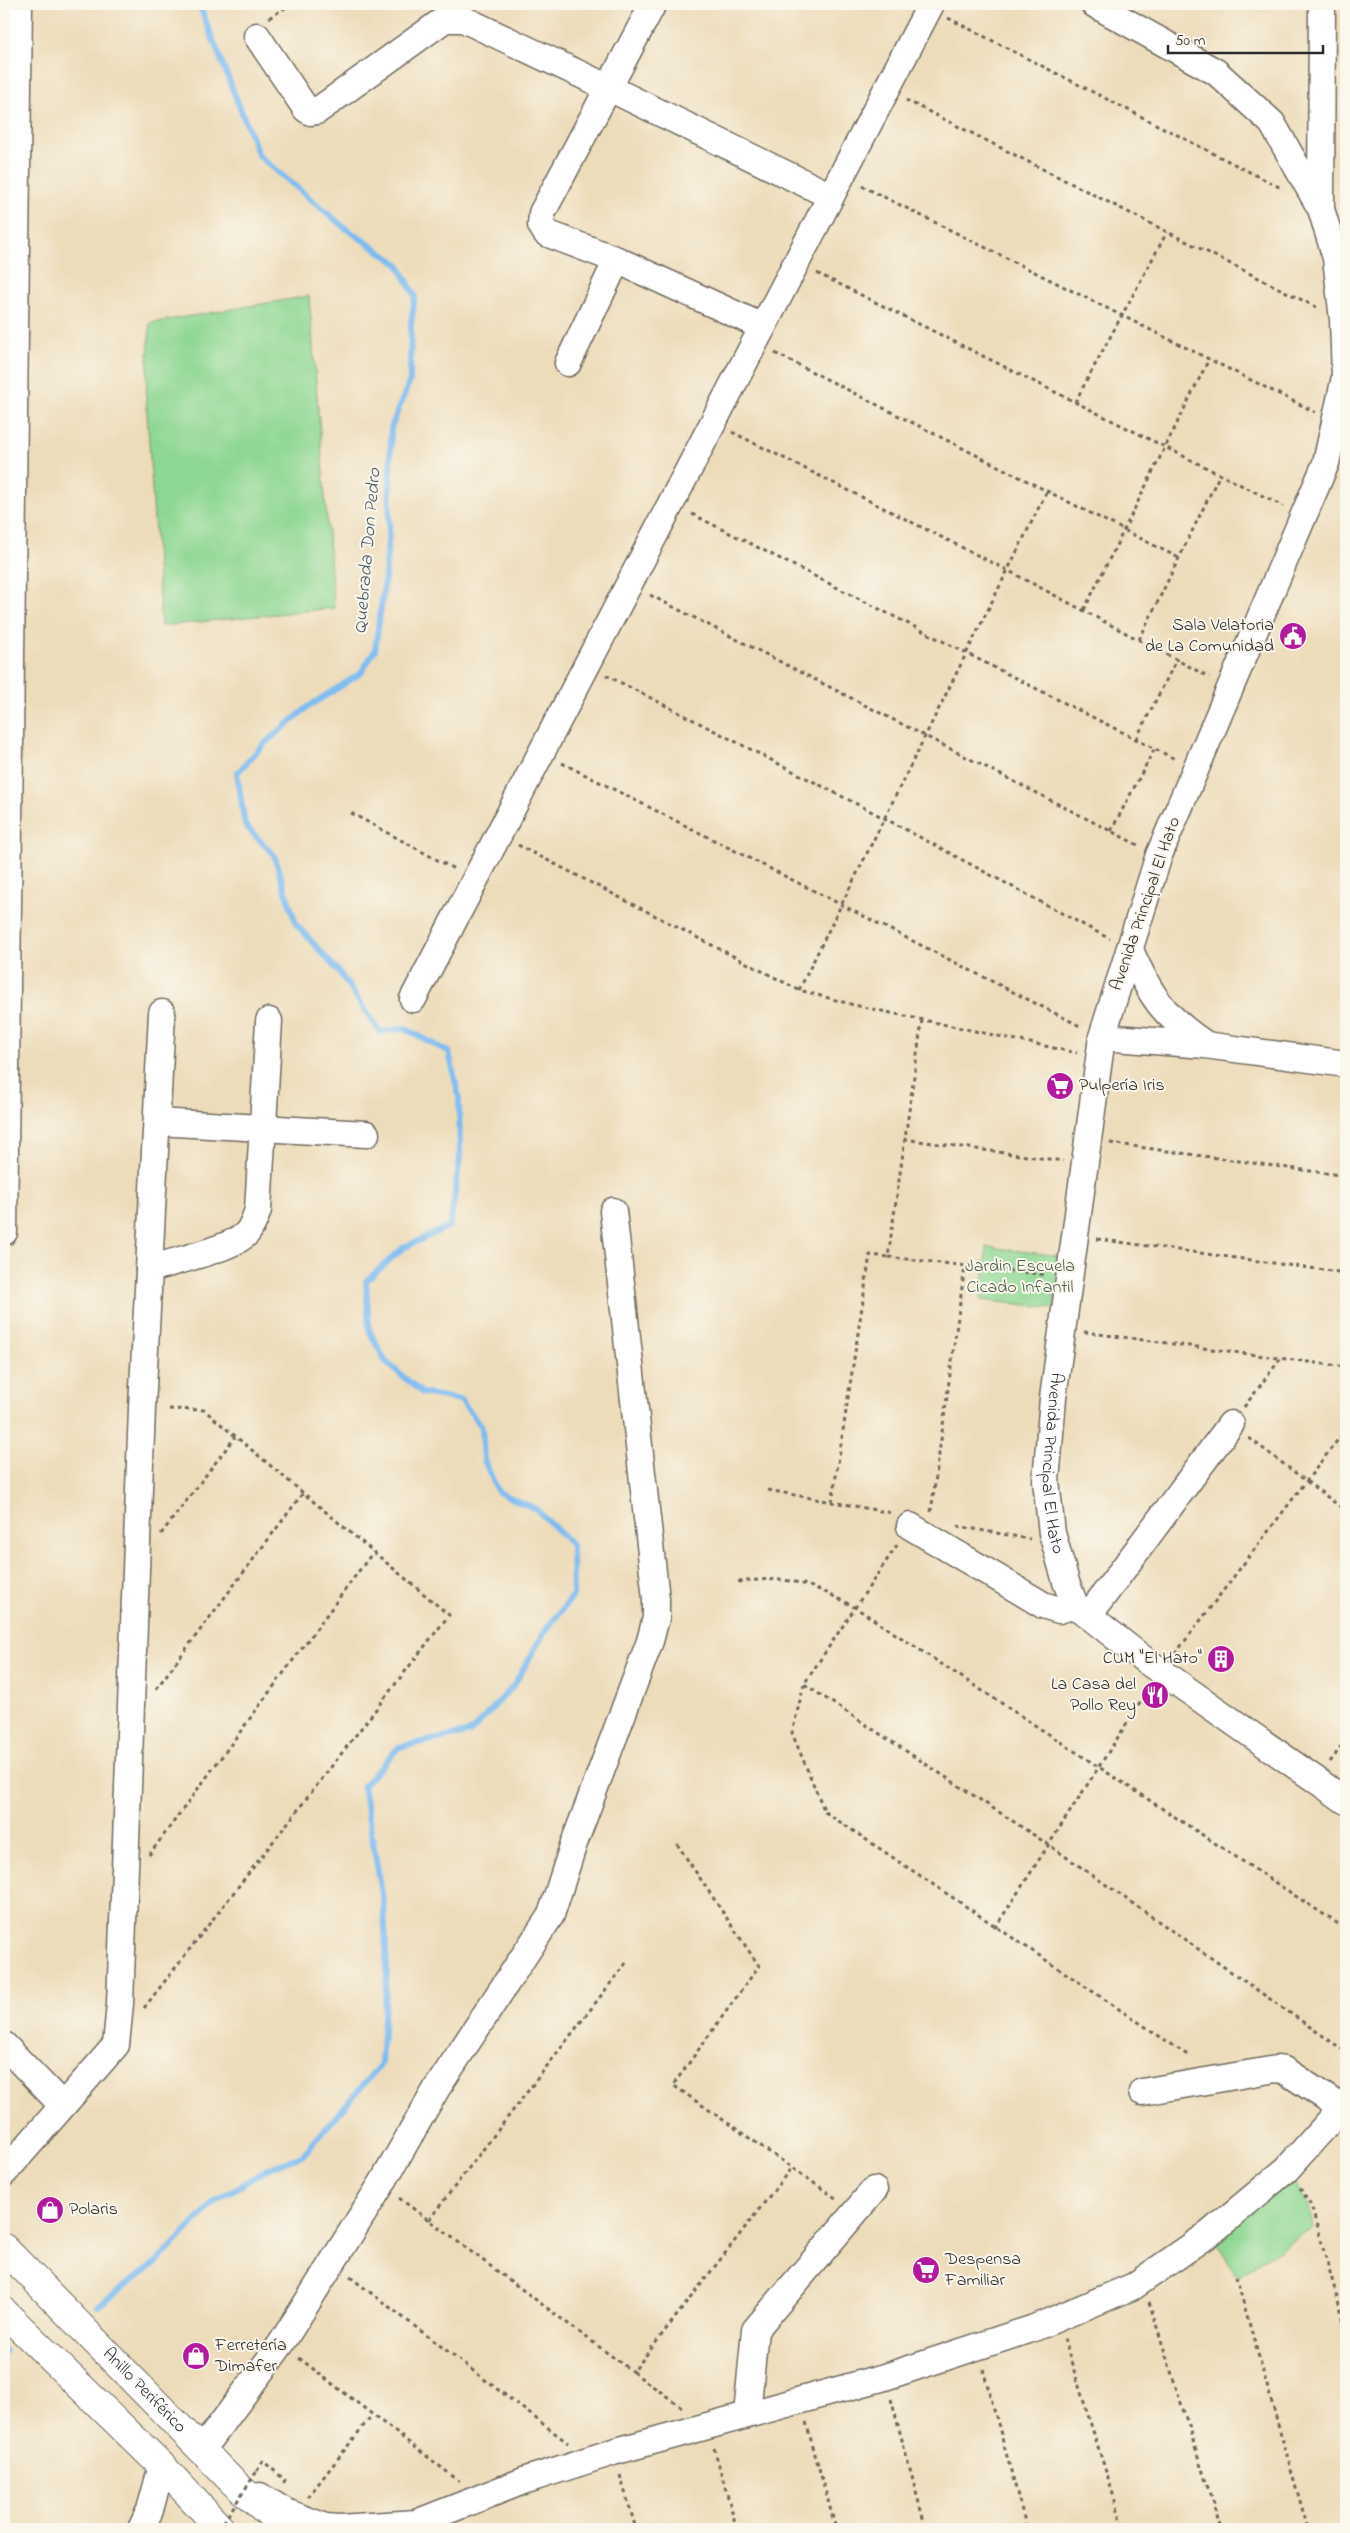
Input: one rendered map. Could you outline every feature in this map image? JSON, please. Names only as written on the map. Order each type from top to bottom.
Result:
[{"type":"highway","name":"Anillo Periférico","points":[[4,2248],[202,2450],[245,2476],[290,2522]]},
{"type":"highway","points":[[4,2312],[162,2466],[220,2529]]},
{"type":"street","points":[[4,1232],[10,92],[19,4]]},
{"type":"street","points":[[653,4],[542,214],[541,225],[546,233],[617,260],[759,335]]},
{"type":"street","name":"Avenida Principal El Hato","points":[[1082,1610],[1066,1582],[1052,1533],[1046,1481],[1052,1398],[1100,1047],[1159,855],[1305,517],[1336,459],[1335,422],[1344,377],[1341,266],[1321,209],[1272,123],[1216,72],[1094,4]]},
{"type":"street","points":[[1321,209],[1322,4]]},
{"type":"street","points":[[413,999],[930,6]]},
{"type":"street","points":[[257,36],[306,109],[311,112],[317,111],[444,19],[463,19],[609,88],[836,186]]},
{"type":"street","points":[[568,363],[617,260]]},
{"type":"street","points":[[1130,950],[1144,980],[1160,1006],[1180,1028],[1205,1045]]},
{"type":"street","points":[[4,2173],[116,2045],[120,2004],[125,1887],[142,1408],[162,1013]]},
{"type":"street","points":[[149,1269],[228,1244],[245,1235],[253,1224],[258,1210],[269,1021]]},
{"type":"street","points":[[1100,1047],[1205,1045],[1346,1064]]},
{"type":"street","points":[[156,1122],[366,1134]]},
{"type":"street","points":[[202,2450],[281,2344],[381,2185],[437,2088],[552,1915],[574,1846],[650,1641],[656,1618],[613,1211]]},
{"type":"street","points":[[1082,1610],[1232,1424]]},
{"type":"street","points":[[920,1523],[1043,1605],[1059,1610],[1082,1610],[1161,1671],[1346,1801]]},
{"type":"street","points":[[4,2045],[62,2105]]},
{"type":"street","points":[[290,2522],[309,2522],[339,2528],[414,2526],[526,2480],[602,2456],[884,2377],[1057,2319],[1142,2280],[1209,2234],[1287,2169],[1344,2106],[1284,2070],[1142,2092]]},
{"type":"street","points":[[747,2415],[754,2330],[874,2190]]},
{"type":"street","points":[[141,2529],[150,2510],[162,2466]]},
{"type":"path","points":[[930,6],[1286,191]]},
{"type":"path","points":[[886,90],[1343,320]]},
{"type":"path","points":[[836,186],[1122,315],[1335,422]]},
{"type":"path","points":[[1075,402],[1167,232]]},
{"type":"path","points":[[797,262],[1305,517]]},
{"type":"path","points":[[759,335],[1047,491],[1179,558]]},
{"type":"path","points":[[1084,610],[1209,359]]},
{"type":"path","points":[[713,422],[1008,570],[1230,688]]},
{"type":"path","points":[[1139,640],[1220,474]]},
{"type":"path","points":[[799,990],[1047,491]]},
{"type":"path","points":[[671,503],[1195,769]]},
{"type":"path","points":[[629,585],[1159,855]]},
{"type":"path","points":[[1136,739],[1177,659]]},
{"type":"path","points":[[587,665],[884,818],[1130,950]]},
{"type":"path","points":[[1111,831],[1155,748]]},
{"type":"path","points":[[542,752],[841,906],[1100,1047]]},
{"type":"path","points":[[351,813],[475,880]]},
{"type":"path","points":[[498,835],[799,990],[854,1005],[922,1020],[1100,1047]]},
{"type":"path","points":[[888,1257],[922,1020]]},
{"type":"path","points":[[904,1138],[1085,1152],[1346,1176]]},
{"type":"path","points":[[1074,1236],[1346,1273]]},
{"type":"path","points":[[832,1502],[870,1254],[1068,1278]]},
{"type":"path","points":[[965,1266],[920,1523],[856,1608],[804,1684],[792,1733],[825,1812],[995,1928],[1189,2056]]},
{"type":"path","points":[[1080,1331],[1346,1367]]},
{"type":"path","points":[[1281,1358],[1232,1424],[1346,1511]]},
{"type":"path","points":[[140,2013],[449,1615],[204,1410],[142,1408]]},
{"type":"path","points":[[995,1928],[1161,1671],[1346,1429]]},
{"type":"path","points":[[160,1535],[235,1437]]},
{"type":"path","points":[[154,1691],[303,1493]]},
{"type":"path","points":[[125,1887],[373,1552]]},
{"type":"path","points":[[738,1582],[762,1579],[793,1580],[817,1586],[856,1608],[1346,1930]]},
{"type":"path","points":[[804,1684],[1049,1845],[1346,2052]]},
{"type":"path","points":[[677,1844],[759,1966],[673,2085],[838,2200]]},
{"type":"path","points":[[429,2220],[626,1963]]},
{"type":"path","points":[[633,2372],[792,2167]]},
{"type":"path","points":[[1287,2169],[1311,2205],[1346,2329]]},
{"type":"path","points":[[381,2185],[708,2426],[737,2529]]},
{"type":"path","points":[[332,2263],[602,2456],[636,2529]]},
{"type":"path","points":[[1236,2278],[1308,2529]]},
{"type":"path","points":[[1142,2280],[1221,2529]]},
{"type":"path","points":[[1057,2319],[1124,2529]]},
{"type":"path","points":[[281,2344],[480,2498]]},
{"type":"path","points":[[976,2347],[1027,2529]]},
{"type":"path","points":[[884,2377],[926,2529]]},
{"type":"path","points":[[800,2400],[836,2529]]},
{"type":"path","points":[[290,2522],[372,2415]]},
{"type":"path","points":[[220,2529],[245,2476],[263,2461],[286,2480]]},
{"type":"green space","points":[[309,296],[334,608],[161,626],[146,398],[150,323]]},
{"type":"green space","name":"Jardin Escuela Cicado Infantil","points":[[987,1247],[1060,1256],[1054,1308],[981,1300]]},
{"type":"green space","points":[[1286,2170],[1309,2206],[1313,2227],[1238,2277],[1210,2234]]},
{"type":"waterway","name":"Quebrada Don Pedro","points":[[98,2306],[158,2261],[215,2201],[269,2168],[302,2156],[381,2064],[387,1972],[384,1905],[363,1786],[399,1747],[471,1732],[514,1685],[547,1628],[573,1596],[572,1545],[536,1509],[498,1492],[484,1460],[482,1427],[461,1400],[422,1393],[385,1361],[369,1330],[366,1281],[403,1248],[450,1226],[460,1157],[459,1098],[449,1052],[404,1028],[380,1032],[339,972],[296,924],[274,855],[245,825],[237,773],[264,744],[308,707],[361,673],[375,650],[385,578],[389,531],[391,428],[410,380],[411,324],[415,296],[398,264],[345,228],[259,156],[199,4]]},
{"type":"place","name":"Sala Velatoria de La Comunidad","points":[[1293,636]]},
{"type":"place","name":"Pulpería Iris","points":[[1060,1086]]},
{"type":"place","name":"CUM \"El Hato\"","points":[[1221,1659]]},
{"type":"place","name":"La Casa del Pollo Rey","points":[[1155,1695]]},
{"type":"place","name":"Polaris","points":[[50,2210]]},
{"type":"place","name":"Despensa Familiar","points":[[926,2270]]},
{"type":"place","name":"Ferretería Dimafer","points":[[196,2356]]}]
